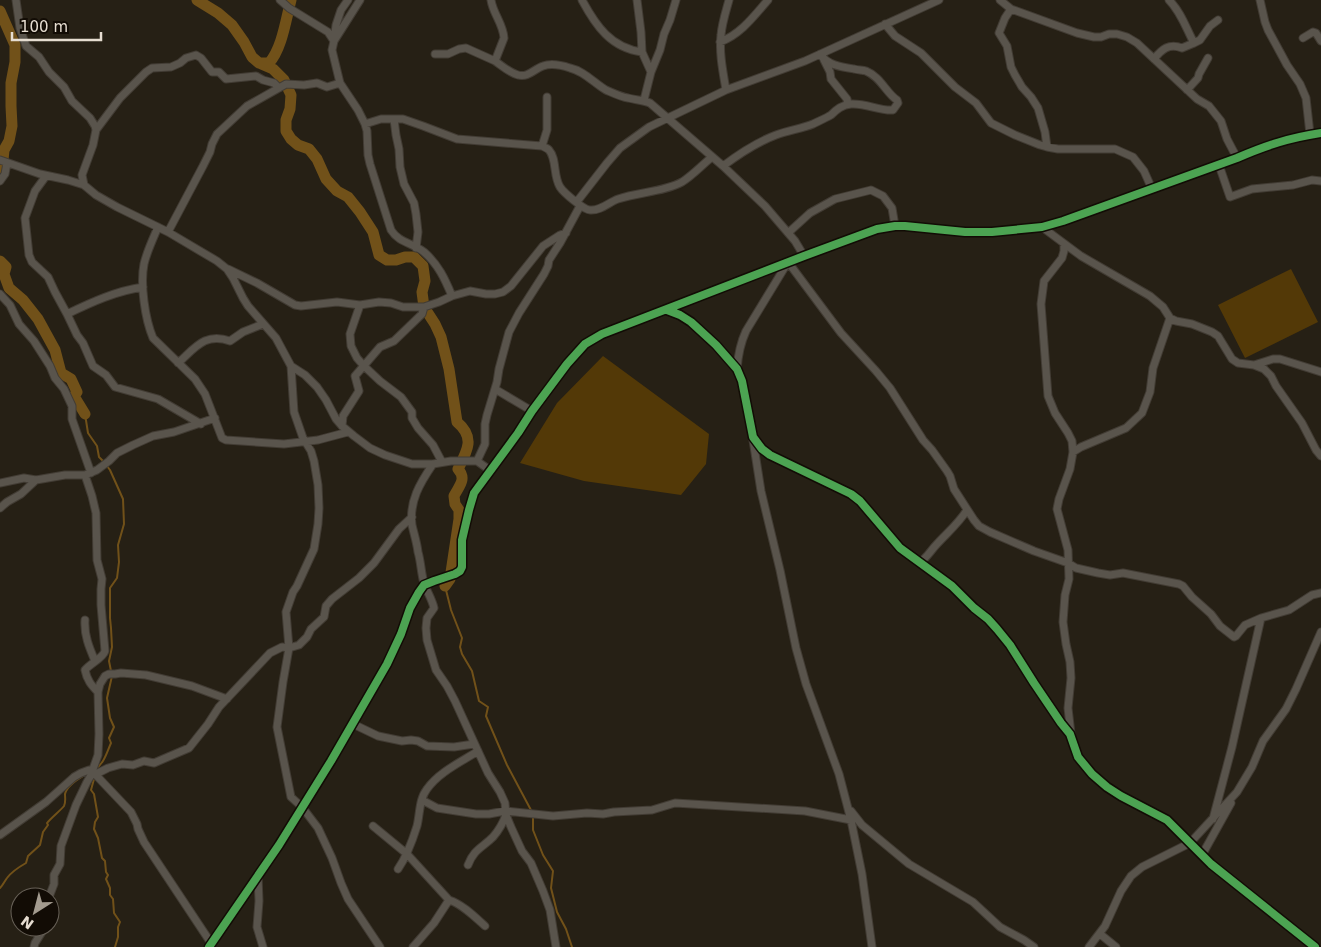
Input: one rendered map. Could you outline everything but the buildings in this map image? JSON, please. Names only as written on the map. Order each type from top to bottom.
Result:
[{"type":"street","points":[[16,0],[20,28],[26,46],[39,57],[49,72],[67,91],[72,101],[90,118],[96,130]]},
{"type":"street","points":[[280,0],[289,8],[328,32],[334,41]]},
{"type":"street","points":[[348,0],[341,10],[336,25],[332,50],[340,83],[365,124],[368,155],[394,236],[423,251],[440,269],[452,296]]},
{"type":"street","points":[[334,41],[360,0]]},
{"type":"street","points":[[490,0],[502,24],[504,34],[495,62]]},
{"type":"street","points":[[582,0],[591,17],[606,35],[622,46],[633,51],[642,52]]},
{"type":"street","points":[[637,0],[642,52],[651,72]]},
{"type":"street","points":[[644,100],[651,72],[676,0]]},
{"type":"street","points":[[726,90],[720,42],[729,0]]},
{"type":"street","points":[[720,42],[728,39],[742,28],[768,0]]},
{"type":"street","points":[[477,461],[485,444],[485,424],[509,332],[518,313],[544,274],[549,260],[566,233],[578,204],[620,148],[649,127],[726,90],[822,57],[885,24],[939,0]]},
{"type":"street","points":[[1000,0],[1011,9],[1077,34],[1086,36],[1117,34],[1137,43],[1197,99],[1209,106],[1221,120],[1227,139],[1237,158]]},
{"type":"street","points":[[1169,0],[1179,11],[1194,43]]},
{"type":"street","points":[[1260,0],[1268,30],[1300,84],[1306,98],[1310,134]]},
{"type":"street","points":[[1011,9],[999,33],[1007,46],[1011,67],[1015,75],[1038,108],[1047,147]]},
{"type":"street","points":[[1154,58],[1170,46],[1182,48],[1200,40],[1210,26],[1218,20]]},
{"type":"street","points":[[885,24],[895,36],[921,53],[955,87],[976,103],[991,123],[1040,146],[1058,149],[1115,149],[1133,157],[1144,171],[1152,189]]},
{"type":"street","points":[[1303,38],[1313,32],[1321,41]]},
{"type":"street","points":[[435,54],[448,54],[466,48],[518,75],[525,76],[547,65],[570,68],[611,92],[625,98],[644,100],[656,108],[712,157],[765,206],[788,233],[804,256]]},
{"type":"street","points":[[84,186],[82,179],[83,170],[93,145],[96,130],[120,98],[152,68],[171,67],[186,58],[196,55],[201,58],[212,72],[219,72],[226,79],[256,76],[280,88]]},
{"type":"street","points":[[722,166],[764,140],[778,134],[803,128],[830,116],[848,104],[868,105],[888,111],[893,110],[898,103],[897,100],[891,97],[879,79],[866,71],[833,65],[822,57]]},
{"type":"street","points":[[822,57],[830,72],[831,80],[848,104]]},
{"type":"street","points":[[1187,90],[1198,78],[1208,58]]},
{"type":"street","points":[[168,232],[218,134],[248,106],[286,84],[304,85],[317,83],[327,87],[340,83]]},
{"type":"street","points":[[542,146],[547,130],[547,97]]},
{"type":"street","points":[[365,124],[381,119],[403,119],[457,139],[542,146],[549,150],[552,156],[560,187],[578,204],[589,210],[597,210],[617,199],[682,182],[712,157]]},
{"type":"street","points":[[394,119],[400,167],[404,184],[414,203],[416,214],[418,232],[416,248]]},
{"type":"street","points":[[0,835],[46,802],[78,775],[89,770],[95,773],[131,812],[144,842],[210,945],[258,877],[353,724],[387,664],[414,599],[424,585],[460,571],[462,567],[462,540],[474,493],[567,364],[588,342],[602,334],[877,229],[895,226],[965,232],[992,232],[1042,227],[1219,165],[1265,146],[1283,140],[1321,133]]},
{"type":"street","points":[[2,162],[84,186],[117,207],[158,226],[207,254],[227,269],[257,283],[295,305],[307,306],[337,302],[360,305],[379,302],[390,303],[403,308],[424,307],[470,290],[486,294],[503,292],[511,286],[543,246],[566,233]]},
{"type":"street","points":[[0,180],[5,174],[2,162]]},
{"type":"street","points":[[1219,165],[1230,197],[1252,190],[1293,185],[1312,180],[1321,181]]},
{"type":"street","points":[[46,176],[35,191],[25,218],[29,255],[32,262],[48,277],[93,366],[106,375],[115,387],[158,399],[201,424]]},
{"type":"street","points":[[788,233],[810,213],[835,199],[871,190],[883,196],[892,208],[895,226]]},
{"type":"street","points":[[158,226],[149,246],[144,265],[145,313],[149,329],[153,338],[195,379],[215,418],[222,438],[226,440],[284,444],[306,442],[348,432]]},
{"type":"street","points":[[1042,227],[1081,256],[1150,296],[1163,307],[1170,318],[1192,324],[1218,336],[1232,359],[1238,363],[1254,365],[1264,369],[1271,376],[1302,423],[1321,456]]},
{"type":"street","points":[[1064,244],[1062,258],[1044,281],[1042,304],[1048,396],[1055,414],[1072,441],[1074,452],[1057,504],[1068,550],[1069,579],[1065,595],[1063,622],[1072,678],[1068,708],[1074,749],[1078,758],[1107,787],[1167,820],[1202,855],[1315,947]]},
{"type":"street","points":[[737,369],[738,353],[746,331],[788,262]]},
{"type":"street","points":[[788,262],[840,333],[890,388],[923,440],[950,476],[954,489],[967,510],[984,530],[1068,563],[1076,568],[1110,575],[1124,574],[1183,586],[1211,614],[1220,626],[1234,637],[1245,625],[1289,610],[1312,595],[1321,593]]},
{"type":"street","points":[[227,269],[237,284],[243,298],[276,338],[291,366],[294,412],[300,431],[311,451],[318,486],[318,524],[314,549],[293,592],[286,612],[290,648],[276,723],[291,797],[302,807],[322,835],[348,899],[380,947]]},
{"type":"street","points":[[67,314],[102,298],[143,287]]},
{"type":"street","points":[[0,294],[10,305],[18,324],[34,341],[50,366],[55,378],[64,389],[72,406],[72,420],[88,474],[96,513],[98,560],[102,579],[101,605],[105,651],[104,655],[90,664],[86,670],[87,678],[98,692]]},
{"type":"street","points":[[360,305],[350,334],[351,346],[357,358],[380,381],[401,397],[412,412],[412,418],[418,428],[433,445],[442,462]]},
{"type":"street","points":[[342,426],[344,416],[359,391],[355,376],[380,347],[394,341],[422,314],[424,307]]},
{"type":"street","points":[[667,310],[691,322],[716,345],[737,369],[742,381],[761,491],[796,648],[806,684],[839,774],[862,874],[872,947]]},
{"type":"street","points":[[1074,452],[1126,428],[1142,413],[1150,392],[1153,368],[1170,318]]},
{"type":"street","points":[[178,363],[204,340],[222,338],[230,340],[243,332],[263,324]]},
{"type":"street","points":[[1254,365],[1280,359],[1321,372]]},
{"type":"street","points":[[291,366],[305,375],[317,387],[342,426],[370,448],[412,464],[433,464],[464,460],[477,461],[491,471]]},
{"type":"street","points":[[495,389],[532,411]]},
{"type":"street","points":[[0,483],[24,478],[36,480],[65,475],[88,474],[103,466],[118,453],[153,436],[174,432],[215,418]]},
{"type":"street","points":[[753,437],[762,449],[770,455],[852,494],[900,548],[952,586],[988,619],[1010,645],[1072,740]]},
{"type":"street","points":[[433,464],[416,492],[412,517],[412,526],[424,585],[434,608],[426,622],[427,640],[436,670],[455,701],[488,773],[500,792],[505,803],[506,813],[522,851],[531,863],[543,891],[550,910],[556,947]]},
{"type":"street","points":[[0,508],[6,502],[21,494],[36,480]]},
{"type":"street","points":[[920,562],[964,517],[967,510]]},
{"type":"street","points":[[53,887],[54,874],[60,864],[61,846],[76,805],[87,782],[95,773],[122,764],[134,765],[144,761],[154,763],[186,750],[208,724],[219,707],[270,653],[282,647],[290,648],[299,645],[307,637],[311,629],[324,617],[326,606],[332,599],[359,578],[374,563],[399,529],[412,517]]},
{"type":"street","points":[[1212,819],[1232,747],[1261,618]]},
{"type":"street","points":[[84,620],[87,642],[95,661]]},
{"type":"street","points":[[1202,855],[1252,767],[1263,741],[1293,696],[1321,632]]},
{"type":"street","points":[[95,773],[93,769],[98,755],[99,734],[98,692],[105,676],[121,673],[146,675],[192,686],[227,699]]},
{"type":"street","points":[[353,724],[378,736],[402,741],[411,740],[427,746],[454,747],[474,744]]},
{"type":"street","points":[[398,869],[407,854],[418,824],[422,800],[427,789],[437,778],[478,751]]},
{"type":"street","points":[[1090,947],[1100,934],[1122,891],[1132,876],[1142,867],[1190,843],[1241,786]]},
{"type":"street","points":[[422,800],[437,808],[461,813],[553,816],[587,813],[603,814],[652,810],[674,803],[805,811],[850,820]]},
{"type":"street","points":[[846,803],[857,820],[909,864],[973,902],[1000,927],[1034,947]]},
{"type":"street","points":[[468,865],[470,858],[477,849],[498,831],[506,813]]},
{"type":"street","points":[[374,826],[407,854],[449,900],[485,926]]},
{"type":"street","points":[[258,877],[260,901],[257,927],[263,947]]},
{"type":"street","points":[[412,947],[438,917],[449,900]]},
{"type":"street","points":[[1100,934],[1116,947]]},
{"type":"shaded area","points":[[1291,269],[1318,322],[1245,358],[1218,305]]},
{"type":"shaded area","points":[[603,356],[709,434],[706,464],[681,495],[584,481],[520,463],[557,403]]},
{"type":"waterway","points":[[197,0],[218,13],[232,25],[252,57],[259,63],[273,69],[284,80],[291,95],[290,109],[286,120],[286,131],[298,145],[309,149],[317,159],[326,179],[337,191],[348,197],[360,212],[373,232],[379,255],[387,260],[414,257],[423,266],[425,281],[422,292],[424,307],[441,337],[449,369],[457,422],[463,428],[468,438],[467,450],[458,469],[462,479],[454,496],[455,504],[459,510],[459,519],[450,579],[445,586]]},
{"type":"waterway","points":[[259,63],[269,63],[277,50],[291,0]]},
{"type":"waterway","points":[[0,11],[15,45],[15,62],[11,83],[12,126],[9,141],[4,150],[0,173]]},
{"type":"waterway","points":[[0,261],[6,267],[4,274],[9,288],[23,300],[38,319],[55,350],[61,373],[71,379],[77,392],[74,396],[85,414]]},
{"type":"waterway","points":[[85,414],[88,433],[97,446],[99,457],[104,462]]},
{"type":"waterway","points":[[95,769],[101,764],[107,754],[111,743],[109,738],[114,727],[110,718],[107,698],[112,676],[109,661],[112,647],[110,588],[117,578],[119,562],[118,545],[124,524],[123,499],[107,466]]},
{"type":"waterway","points":[[445,586],[451,610],[462,638],[460,647],[462,654],[472,671],[479,701],[488,707],[486,716],[507,765],[532,812]]},
{"type":"waterway","points":[[0,888],[11,873],[26,863],[28,856],[40,845],[43,832],[48,825],[47,823],[64,806],[66,791],[73,783],[85,775]]},
{"type":"waterway","points":[[93,776],[91,790],[94,794],[98,817],[94,829],[102,858],[105,861],[108,875],[106,879],[110,888],[110,895],[113,899],[114,913],[120,922],[115,947]]},
{"type":"waterway","points":[[533,816],[533,830],[543,855],[553,871],[551,888],[557,912],[566,929],[572,947]]},
{"type":"cycle path","points":[[209,947],[279,845],[331,761],[387,664],[401,634],[410,608],[419,592],[424,585],[460,571],[462,567],[462,540],[474,493],[567,364],[585,344],[602,334],[877,229],[905,226],[965,232],[992,232],[1042,227],[1268,146],[1321,133]]},
{"type":"cycle path","points":[[667,310],[691,322],[716,345],[737,369],[742,381],[753,437],[762,449],[770,455],[851,494],[860,501],[900,548],[952,586],[988,619],[1010,645],[1070,734],[1078,757],[1092,774],[1121,796],[1167,820],[1211,864],[1315,947]]}]
